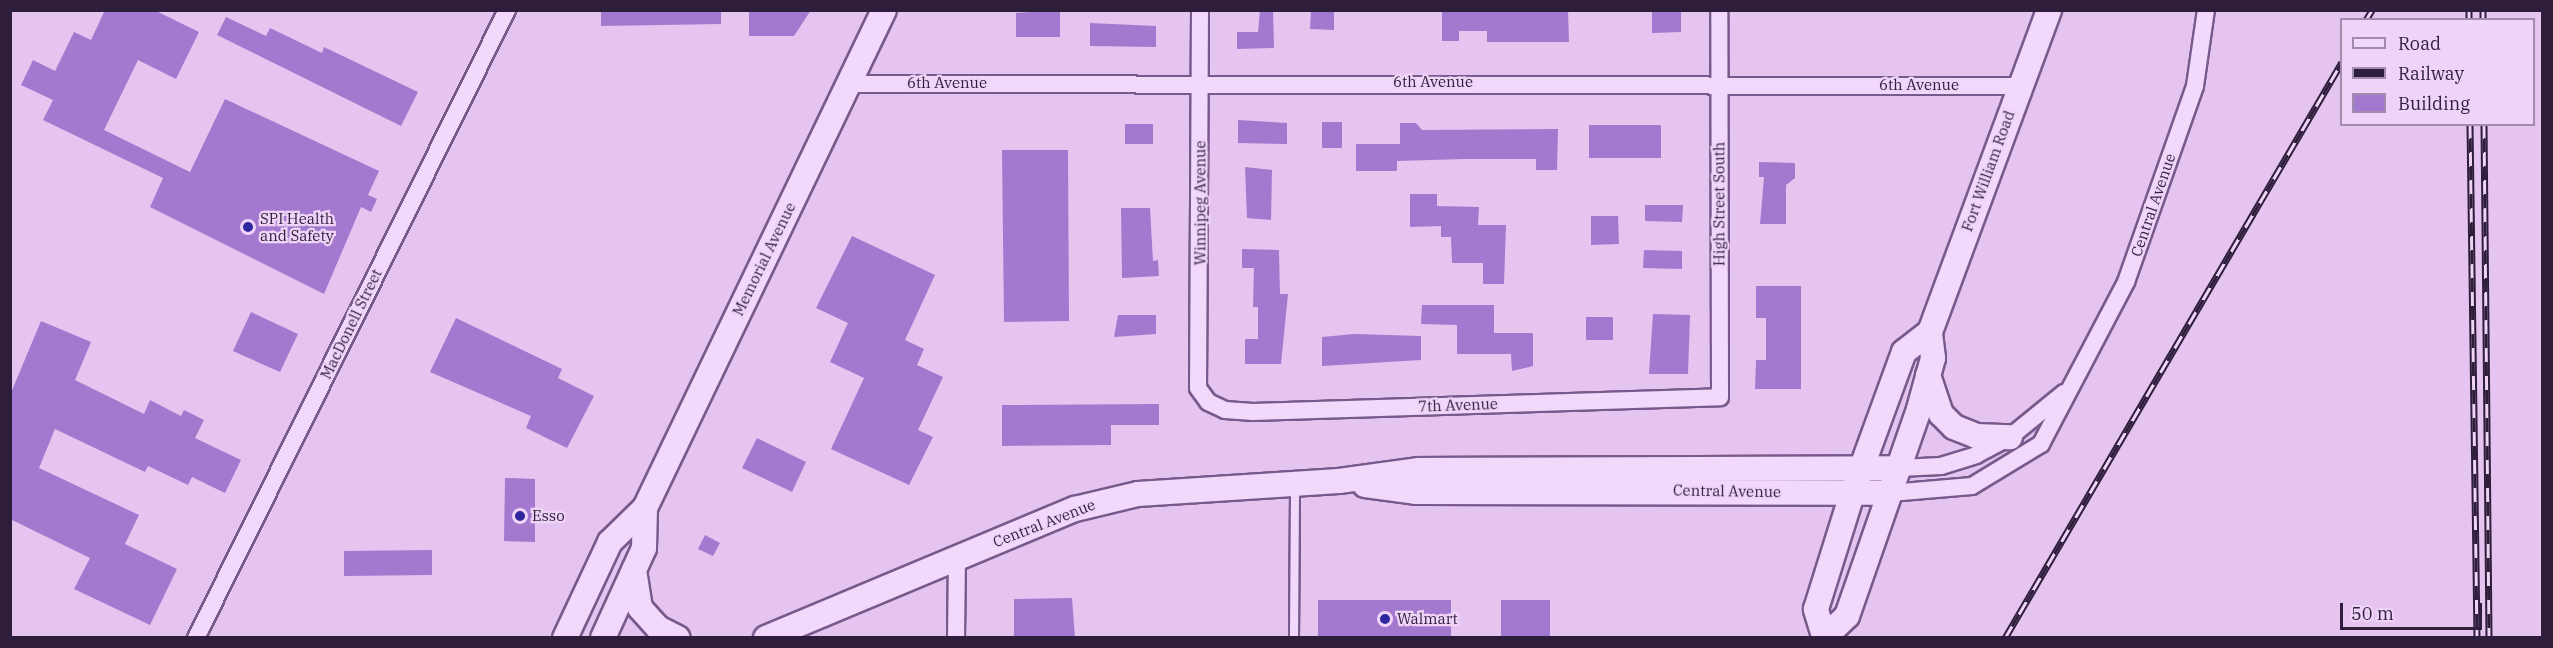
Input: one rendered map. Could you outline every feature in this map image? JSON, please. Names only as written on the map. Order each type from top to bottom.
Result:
[{"type":"main road","name":"Memorial Avenue","points":[[565,638],[610,543],[645,508],[884,10]]},
{"type":"main road","name":"Fort William Road","points":[[1930,332],[1904,352],[1852,494],[1816,609],[1824,637],[1847,616],[1899,468],[1933,358],[1930,332],[2049,10]]},
{"type":"main road","points":[[1928,375],[1941,414],[1954,427],[1976,436],[2010,436]]},
{"type":"main road","name":"Central Avenue","points":[[766,638],[957,557],[1106,500],[1339,481],[1419,470],[1899,468]]},
{"type":"main road","name":"Central Avenue","points":[[1339,481],[1416,492],[1890,493]]},
{"type":"main road","name":"Memorial Avenue","points":[[603,638],[644,548],[645,508]]},
{"type":"main road","points":[[634,570],[640,608],[658,628],[678,638]]},
{"type":"street","name":"MacDonell Street","points":[[196,638],[507,10]]},
{"type":"street","name":"Winnipeg Avenue","points":[[1200,10],[1202,394]]},
{"type":"street","name":"High Street South","points":[[1719,10],[1720,397]]},
{"type":"street","name":"Central Avenue","points":[[1890,493],[1972,486],[2010,467],[2041,444],[2126,282],[2195,86],[2206,10]]},
{"type":"street","name":"6th Avenue","points":[[848,84],[1201,81],[2019,86]]},
{"type":"street","name":"Central Avenue","points":[[1899,468],[1941,466],[2010,436],[2070,389]]},
{"type":"street","name":"7th Avenue","points":[[1202,394],[1225,410],[1253,412],[1720,397]]},
{"type":"street","points":[[956,638],[957,557]]},
{"type":"lane","points":[[1294,638],[1295,483]]},
{"type":"building","points":[[105,10],[154,10],[199,32],[176,79],[138,60],[104,130],[190,172],[225,99],[379,171],[368,195],[377,199],[371,212],[361,207],[324,294],[150,207],[163,178],[43,120],[53,100],[21,85],[33,60],[55,71],[74,32],[91,40]]},
{"type":"building","points":[[601,10],[721,10],[721,24],[601,26]]},
{"type":"building","points":[[749,10],[811,10],[794,36],[749,36]]},
{"type":"building","points":[[1060,10],[1060,37],[1016,37],[1016,13]]},
{"type":"building","points":[[1260,10],[1273,10],[1274,48],[1237,49],[1237,32],[1258,32]]},
{"type":"building","points":[[1311,10],[1334,10],[1334,30],[1310,29]]},
{"type":"building","points":[[1442,10],[1568,10],[1569,42],[1487,42],[1487,31],[1459,31],[1459,41],[1442,41]]},
{"type":"building","points":[[1652,12],[1681,12],[1681,32],[1652,33]]},
{"type":"building","points":[[226,17],[266,36],[270,28],[322,53],[324,47],[418,92],[401,126],[217,35]]},
{"type":"building","points":[[1090,23],[1156,26],[1156,47],[1090,46]]},
{"type":"building","points":[[1238,120],[1287,123],[1287,144],[1238,143]]},
{"type":"building","points":[[1322,122],[1342,122],[1342,148],[1322,148]]},
{"type":"building","points":[[1400,123],[1416,123],[1422,130],[1558,129],[1557,170],[1536,170],[1536,159],[1465,159],[1397,161],[1397,171],[1356,171],[1356,144],[1400,144]]},
{"type":"building","points":[[1125,124],[1153,124],[1153,144],[1125,144]]},
{"type":"building","points":[[1589,125],[1661,125],[1661,158],[1589,158]]},
{"type":"building","points":[[1002,150],[1068,150],[1069,321],[1004,322]]},
{"type":"building","points":[[1759,162],[1795,163],[1795,178],[1786,185],[1786,224],[1760,224],[1764,177],[1759,177]]},
{"type":"building","points":[[1245,167],[1272,170],[1271,220],[1247,218]]},
{"type":"building","points":[[1410,194],[1437,194],[1437,206],[1479,207],[1478,225],[1506,225],[1504,284],[1483,284],[1483,263],[1452,263],[1451,237],[1441,237],[1441,226],[1410,227]]},
{"type":"building","points":[[1645,205],[1683,205],[1682,222],[1645,221]]},
{"type":"building","points":[[1121,208],[1150,208],[1153,261],[1158,260],[1159,276],[1122,278]]},
{"type":"building","points":[[1591,216],[1618,216],[1619,244],[1591,245]]},
{"type":"building","points":[[852,236],[935,275],[905,340],[924,349],[917,365],[943,377],[918,430],[933,437],[909,485],[831,449],[864,378],[830,362],[848,323],[816,308]]},
{"type":"building","points":[[1242,249],[1279,250],[1280,294],[1288,294],[1281,364],[1245,364],[1245,339],[1258,339],[1258,307],[1253,307],[1254,268],[1242,268]]},
{"type":"building","points":[[1644,250],[1682,251],[1682,269],[1643,268]]},
{"type":"building","points":[[1756,286],[1801,286],[1801,389],[1755,389],[1756,360],[1766,360],[1766,318],[1756,318]]},
{"type":"building","points":[[1422,305],[1494,305],[1494,333],[1533,333],[1533,366],[1512,371],[1511,354],[1457,354],[1457,325],[1421,324]]},
{"type":"building","points":[[251,312],[298,334],[280,372],[233,351]]},
{"type":"building","points":[[1653,314],[1690,315],[1688,374],[1649,374]]},
{"type":"building","points":[[1118,315],[1156,315],[1156,334],[1114,337]]},
{"type":"building","points":[[1586,317],[1613,317],[1613,340],[1586,340]]},
{"type":"building","points":[[456,318],[562,369],[558,378],[594,396],[567,448],[526,428],[531,416],[430,372]]},
{"type":"building","points":[[41,321],[91,342],[75,380],[144,414],[150,400],[181,416],[184,410],[204,420],[195,438],[241,460],[225,493],[192,477],[188,485],[148,466],[145,472],[55,429],[39,468],[139,515],[125,544],[177,569],[150,625],[74,589],[90,558],[10,519],[10,395]]},
{"type":"building","points":[[1354,334],[1421,336],[1421,360],[1322,366],[1322,337]]},
{"type":"building","points":[[1159,404],[1159,425],[1111,425],[1111,445],[1002,446],[1002,405]]},
{"type":"building","points":[[757,438],[806,462],[792,492],[742,468]]},
{"type":"building","name":"Esso","points":[[505,478],[535,479],[535,542],[504,541]]},
{"type":"building","points":[[705,535],[720,543],[713,556],[698,549]]},
{"type":"building","points":[[432,550],[432,575],[344,576],[344,551]]},
{"type":"building","points":[[1072,598],[1075,638],[1014,638],[1014,599]]},
{"type":"building","name":"Walmart","points":[[1318,600],[1451,600],[1451,638],[1318,638]]},
{"type":"building","name":"Walmart","points":[[1501,600],[1550,600],[1550,638],[1501,638]]},
{"type":"railway","points":[[2367,18],[2372,10]]},
{"type":"railway","points":[[2469,10],[2469,18]]},
{"type":"railway","points":[[2483,10],[2483,18]]},
{"type":"railway","points":[[2005,638],[2340,65]]},
{"type":"railway","points":[[2470,126],[2477,638]]},
{"type":"railway","points":[[2484,126],[2489,638]]},
{"type":"place","name":"SPI Health and Safety","points":[[248,227]]},
{"type":"place","name":"Esso","points":[[520,516]]},
{"type":"place","name":"Walmart","points":[[1385,619]]}]
